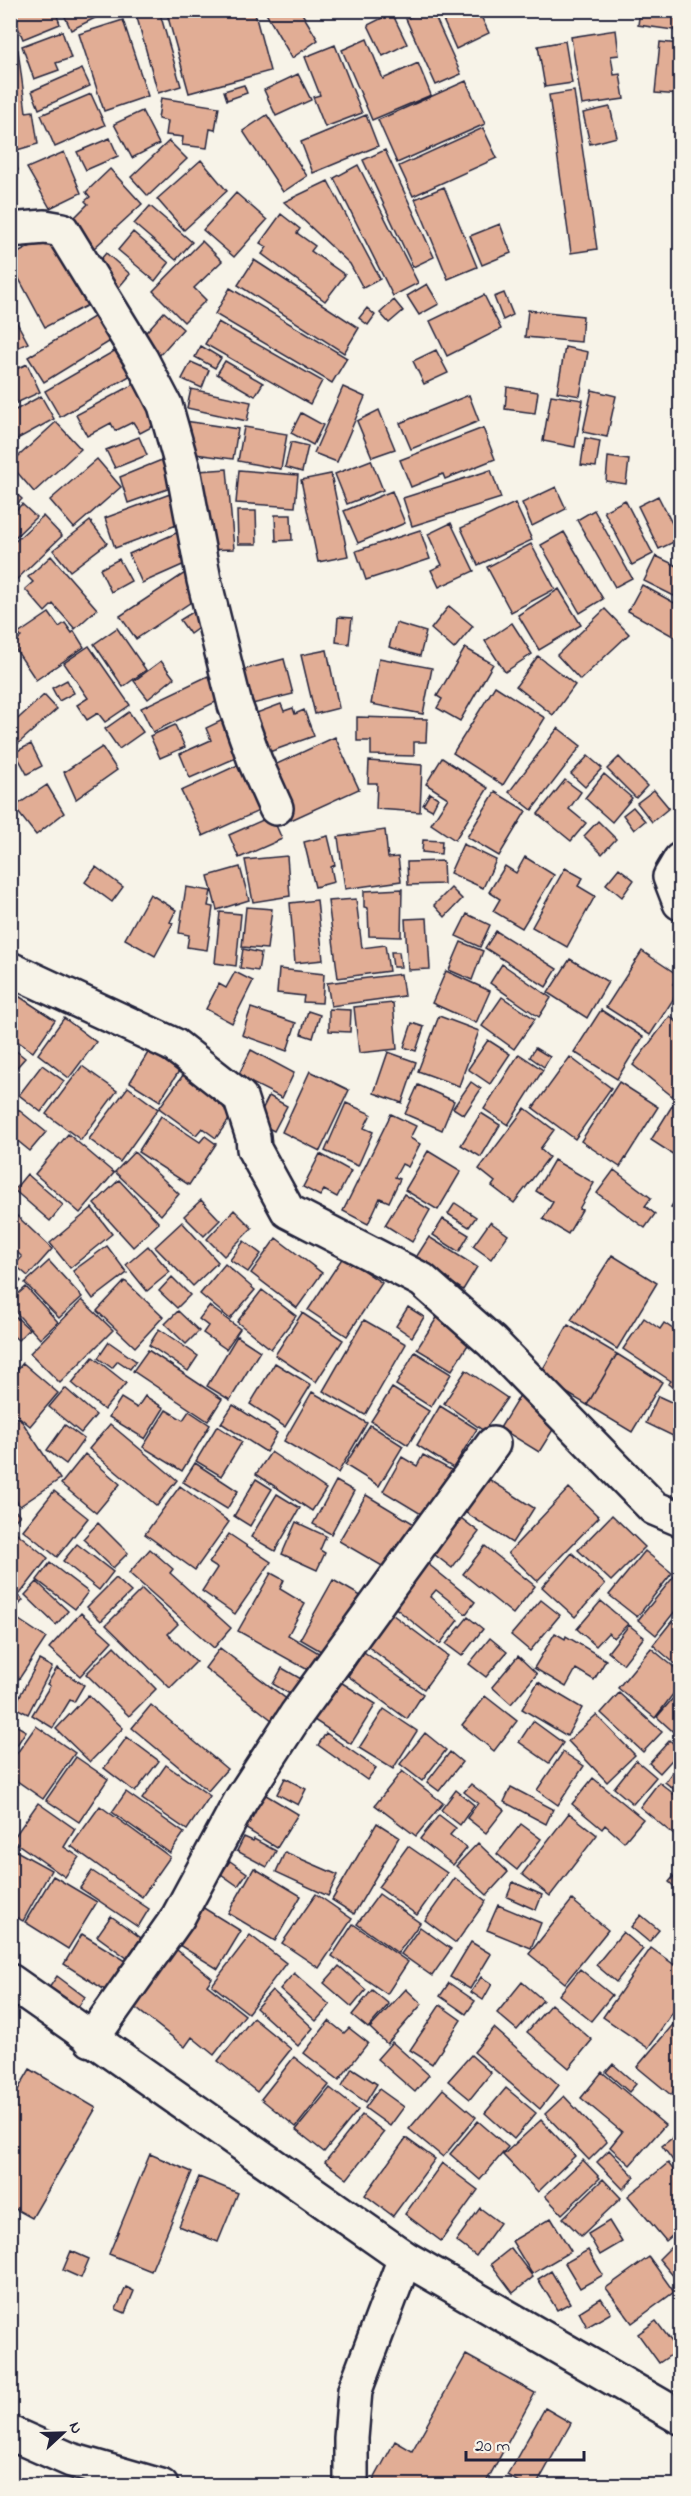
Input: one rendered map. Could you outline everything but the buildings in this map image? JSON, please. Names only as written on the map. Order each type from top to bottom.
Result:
[{"type":"street","points":[[10,230],[45,227],[62,230],[141,359],[165,405],[183,469],[204,580],[235,705],[255,761],[276,808]]},
{"type":"street","points":[[681,860],[670,877],[681,903]]},
{"type":"street","points":[[10,969],[174,1045],[240,1097],[253,1137],[254,1149],[288,1211],[422,1280],[492,1342],[654,1508],[681,1520]]},
{"type":"street","points":[[91,2040],[178,1917],[241,1800],[296,1715],[493,1444]]},
{"type":"street","points":[[10,1981],[405,2258],[681,2417]]},
{"type":"street","points":[[351,2486],[351,2438],[355,2390],[405,2258]]},
{"type":"street","points":[[10,2433],[71,2460],[161,2486]]}]
